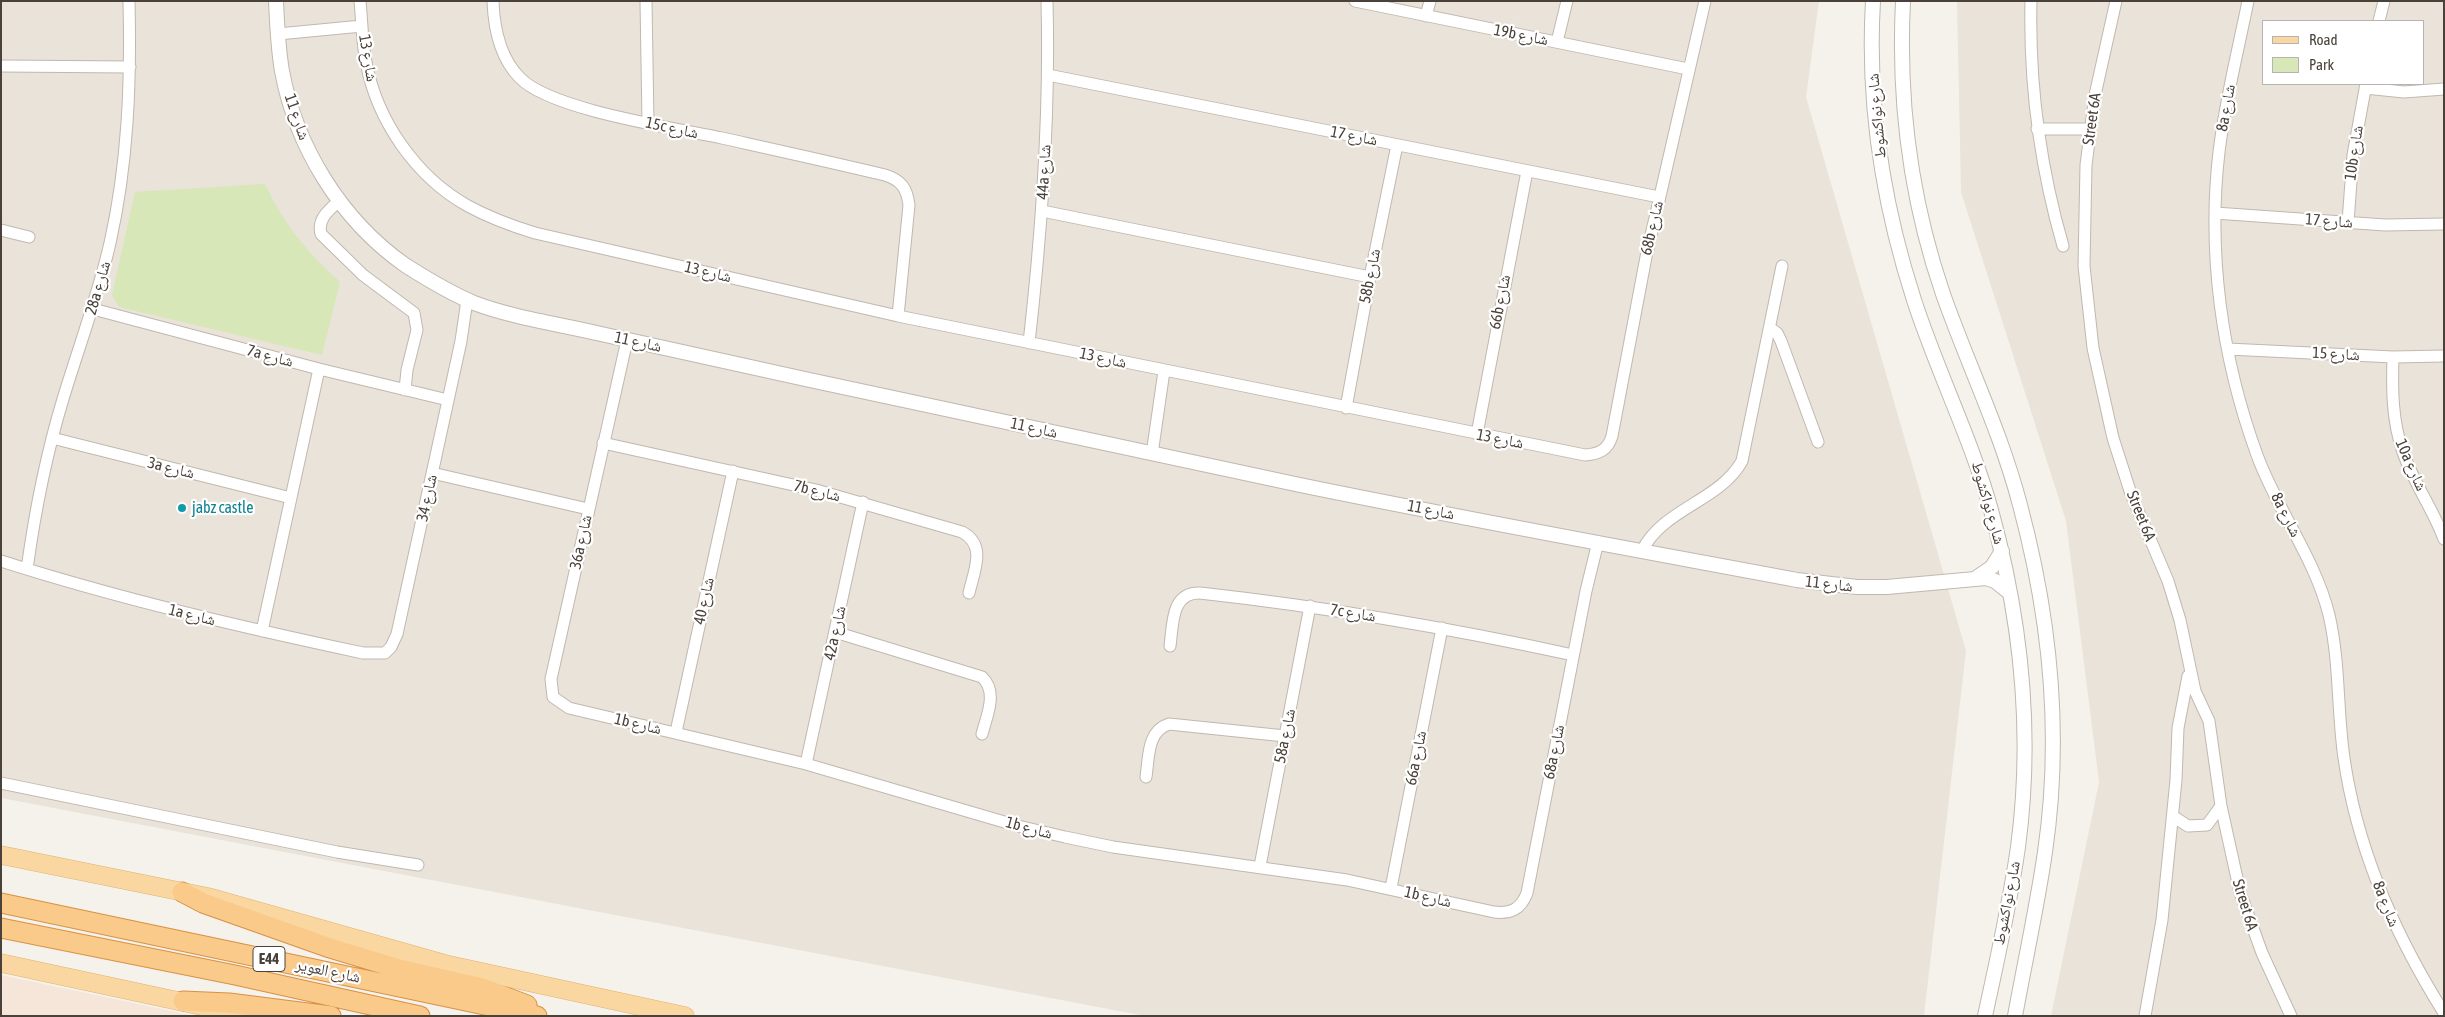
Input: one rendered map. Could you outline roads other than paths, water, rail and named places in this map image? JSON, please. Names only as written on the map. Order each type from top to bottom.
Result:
[{"type":"highway","points":[[182,892],[203,903],[330,948],[399,969],[482,988],[519,1001],[548,1016]]},
{"type":"highway","name":"شارع العوير","points":[[1,903],[537,1016]]},
{"type":"highway","name":"شارع العوير","points":[[1,928],[235,975],[420,1016]]},
{"type":"highway","points":[[183,1001],[229,1003],[331,1016]]},
{"type":"main road","points":[[1,855],[182,892],[276,915],[445,964],[685,1016]]},
{"type":"main road","points":[[1,963],[248,1016]]},
{"type":"street","name":"28a شارع","points":[[27,569],[33,525],[52,438],[93,309],[110,242],[123,172],[128,129],[130,67],[129,1]]},
{"type":"street","name":"شارع 11","points":[[276,1],[282,71],[291,106],[312,155],[342,204],[371,236],[401,262],[434,283],[471,302],[504,312],[623,339],[1148,453],[1642,551],[1797,580],[1857,587],[1917,586],[1976,578],[1995,581],[2010,593]]},
{"type":"street","name":"شارع 13","points":[[360,1],[366,62],[376,97],[391,130],[412,160],[438,186],[468,206],[500,222],[535,233],[898,316],[1577,454],[1600,453]]},
{"type":"street","name":"15c شارع","points":[[493,1],[495,29],[501,48],[516,72],[534,90],[568,104],[885,175],[900,182],[906,189],[909,213],[898,316]]},
{"type":"street","points":[[646,1],[648,123]]},
{"type":"street","name":"44a شارع","points":[[1028,343],[1042,211],[1048,75],[1047,1]]},
{"type":"street","name":"19b شارع","points":[[1354,1],[1688,68]]},
{"type":"street","points":[[1426,16],[1430,1]]},
{"type":"street","points":[[1557,42],[1567,1]]},
{"type":"street","name":"68b شارع","points":[[1600,453],[1610,443],[1612,436],[1634,316],[1659,197],[1705,1]]},
{"type":"street","name":"شارع نواكشوط","points":[[1873,1],[1873,80],[1878,136],[1886,192],[1898,247],[1933,354],[1966,431],[1979,470],[2002,551],[2020,655],[2023,782],[2018,845],[2011,890],[1985,1016]]},
{"type":"street","name":"شارع نواكشوط","points":[[1903,1],[1903,81],[1916,188],[1928,241],[1943,292],[1994,422],[2020,504],[2042,605],[2049,666],[2052,727],[2051,780],[2046,850],[2015,1016]]},
{"type":"street","points":[[2031,1],[2032,64],[2037,129],[2047,188],[2063,246]]},
{"type":"street","name":"Street 6A","points":[[2116,1],[2098,78],[2090,129],[2085,189],[2086,292],[2093,348],[2113,438],[2132,494],[2168,581],[2180,620],[2196,696],[2206,712],[2210,726],[2221,806],[2234,868],[2252,929],[2291,1016]]},
{"type":"street","name":"8a شارع","points":[[2248,1],[2223,122],[2215,213],[2217,281],[2235,386],[2258,459],[2309,562],[2328,612],[2335,650],[2344,759],[2351,796],[2372,868],[2402,942],[2444,1013]]},
{"type":"street","points":[[2379,20],[2384,1]]},
{"type":"street","name":"شارع 13","points":[[278,30],[362,26]]},
{"type":"street","points":[[1,66],[130,67]]},
{"type":"street","name":"شارع 17","points":[[1048,75],[1659,197]]},
{"type":"street","points":[[2366,86],[2404,92],[2444,89]]},
{"type":"street","name":"10b شارع","points":[[2348,222],[2353,155],[2366,86]]},
{"type":"street","points":[[2037,129],[2090,129]]},
{"type":"street","name":"58b شارع","points":[[1346,408],[1397,145]]},
{"type":"street","name":"66b شارع","points":[[1476,434],[1527,171]]},
{"type":"street","points":[[342,204],[326,213],[321,221],[319,228],[324,239],[363,275],[414,313],[416,330],[401,389]]},
{"type":"street","points":[[1042,211],[1370,277]]},
{"type":"street","name":"شارع 17","points":[[2215,213],[2385,225],[2444,224]]},
{"type":"street","points":[[1,230],[29,237]]},
{"type":"street","points":[[1642,551],[1656,531],[1738,469],[1745,453],[1782,266]]},
{"type":"street","name":"شارع 34","points":[[385,653],[391,647],[397,634],[471,302]]},
{"type":"street","name":"7a شارع","points":[[93,309],[319,369],[448,400]]},
{"type":"street","points":[[1770,328],[1777,333],[1781,341],[1818,442]]},
{"type":"street","name":"36a شارع","points":[[553,697],[551,679],[615,387],[623,339]]},
{"type":"street","name":"شارع 15","points":[[2228,349],[2393,357],[2444,356]]},
{"type":"street","name":"10a شارع","points":[[2393,357],[2393,411],[2397,432],[2412,473],[2444,539]]},
{"type":"street","points":[[262,631],[319,369]]},
{"type":"street","points":[[1148,453],[1164,371]]},
{"type":"street","name":"3a شارع","points":[[52,438],[291,498]]},
{"type":"street","name":"7b شارع","points":[[603,443],[863,502],[968,536],[974,541],[978,555],[969,593]]},
{"type":"street","name":"شارع 40","points":[[676,732],[733,471]]},
{"type":"street","points":[[432,473],[588,510]]},
{"type":"street","name":"42a شارع","points":[[806,764],[863,502]]},
{"type":"street","name":"68a شارع","points":[[1516,910],[1526,893],[1586,591],[1594,541]]},
{"type":"street","points":[[1976,578],[1992,567],[2002,551]]},
{"type":"street","name":"1a شارع","points":[[1,561],[144,603],[370,655],[385,653]]},
{"type":"street","name":"7c شارع","points":[[1170,646],[1176,605],[1186,595],[1200,593],[1310,606],[1442,628],[1573,655]]},
{"type":"street","name":"58a شارع","points":[[1260,866],[1310,606]]},
{"type":"street","name":"66a شارع","points":[[1390,888],[1442,628]]},
{"type":"street","points":[[835,632],[982,677],[990,688],[991,695],[982,734]]},
{"type":"street","points":[[2145,1016],[2161,930],[2174,817],[2178,728],[2188,682],[2188,659]]},
{"type":"street","name":"1b شارع","points":[[553,697],[569,708],[806,764],[1018,826],[1066,837],[1155,853],[1260,866],[1390,888],[1494,912],[1502,913],[1516,910]]},
{"type":"street","points":[[2181,712],[2195,708],[2206,712]]},
{"type":"street","points":[[1146,777],[1152,736],[1162,726],[1169,724],[1285,736]]},
{"type":"street","points":[[1,783],[337,852],[418,865]]},
{"type":"street","points":[[2207,825],[2221,806]]},
{"type":"street","points":[[2174,817],[2188,826],[2207,825],[2220,833],[2234,868]]},
{"type":"street","points":[[2167,874],[2174,862],[2178,838],[2188,826]]},
{"type":"place","name":"jabz castle","points":[[182,508]]}]
